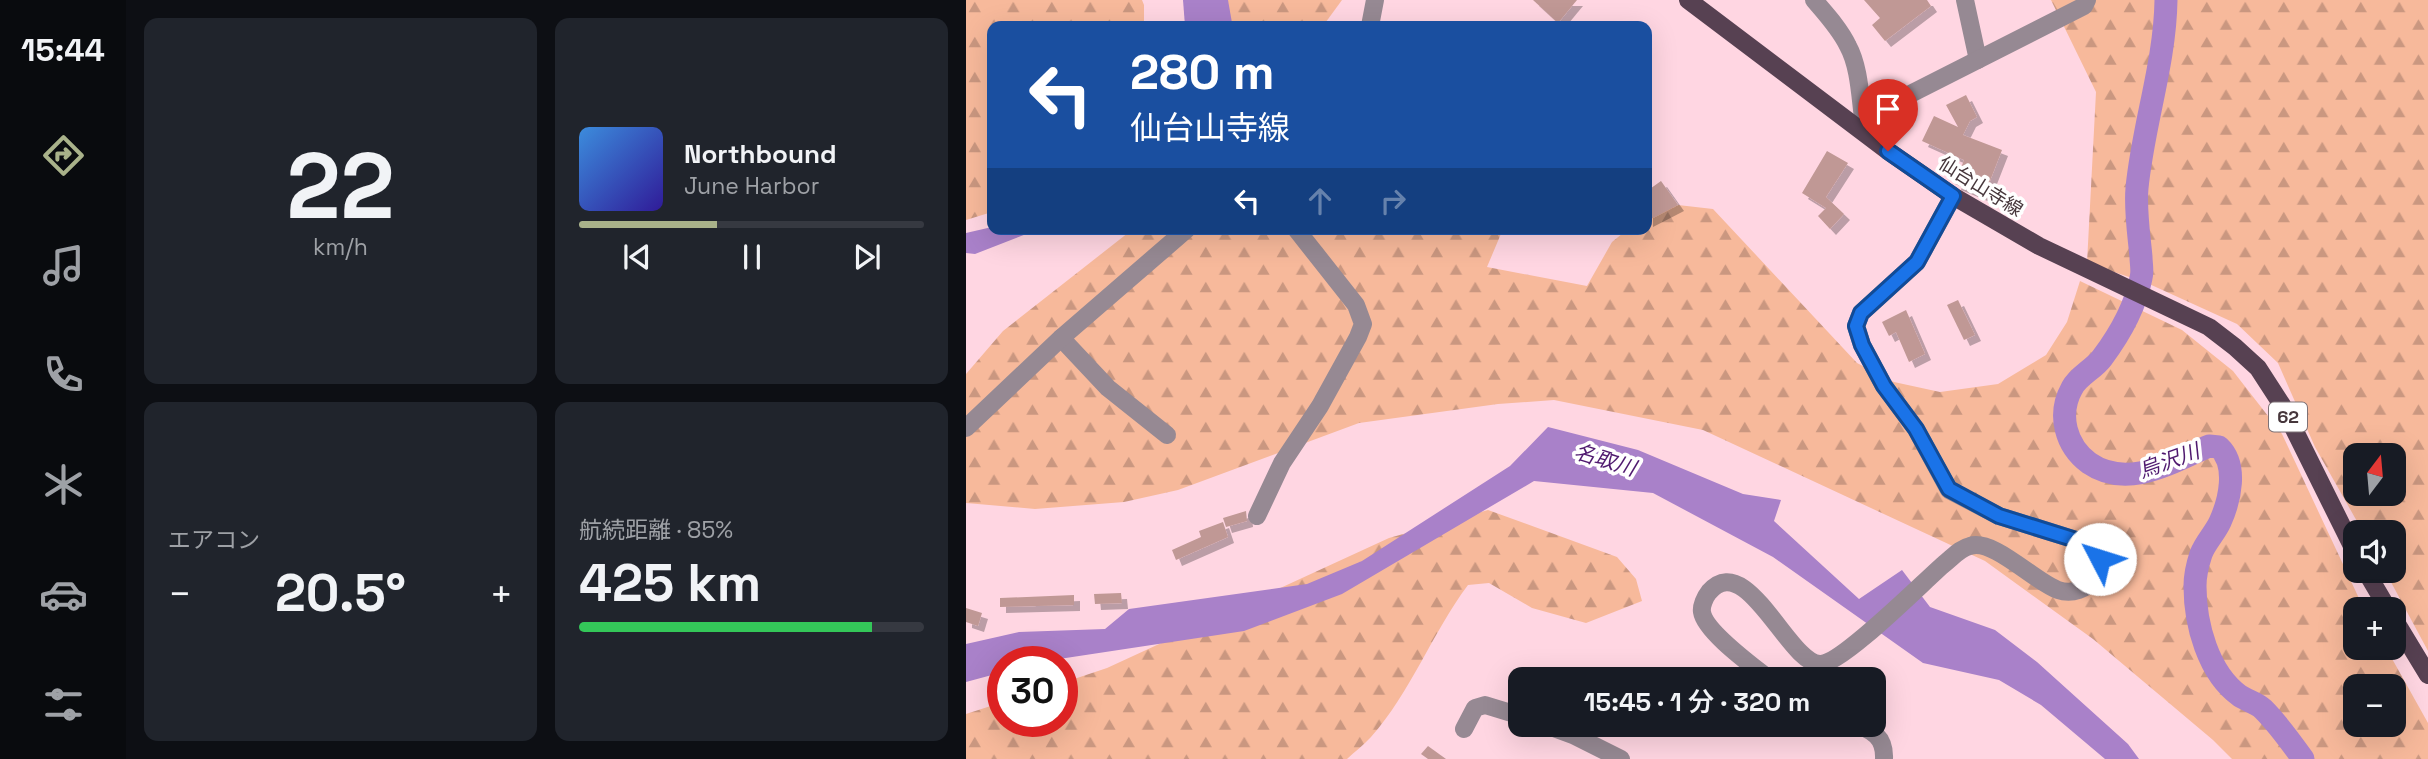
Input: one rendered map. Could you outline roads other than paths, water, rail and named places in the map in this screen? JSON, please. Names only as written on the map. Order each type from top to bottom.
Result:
[{"type":"main road","name":"仙台山寺線","points":[[1688,0],[1860,122],[1953,196],[2039,246],[2209,327],[2258,368],[2282,405],[2343,528]]},
{"type":"main road","points":[[2406,639],[2428,675]]},
{"type":"street","points":[[1371,21],[1375,0]]},
{"type":"street","points":[[1814,0],[1849,46],[1860,122],[2084,6],[2087,0]]},
{"type":"street","points":[[1965,0],[1978,60]]},
{"type":"street","points":[[1755,667],[1710,628],[1702,612],[1705,598],[1711,590],[1722,584],[1734,584],[1748,592],[1773,618],[1795,647],[1818,665],[1830,663],[1963,548],[1972,545],[1990,549],[2057,590],[2082,591],[2091,585],[2097,575],[2100,559],[2098,551],[2092,545],[1999,516],[1949,489],[1916,429],[1884,386],[1862,345],[1856,326],[1861,313],[1917,262],[1953,196]]},
{"type":"street","points":[[966,428],[1061,338],[1180,235]]},
{"type":"street","points":[[1257,516],[1282,463],[1320,406],[1363,324],[1356,305],[1301,235]]},
{"type":"street","points":[[1061,338],[1108,388],[1167,435]]},
{"type":"street","points":[[1464,729],[1475,708],[1485,705],[1508,712]]},
{"type":"street","points":[[1577,737],[1621,759]]},
{"type":"street","points":[[1879,737],[1884,743],[1884,759]]},
{"type":"water","points":[[1183,0],[1228,0],[1232,21],[1185,21]]},
{"type":"water","points":[[987,228],[987,235],[1024,235],[975,254],[966,253],[966,233]]},
{"type":"water","name":"名取川","points":[[1548,427],[1638,450],[1743,494],[1781,500],[1774,521],[1859,599],[1902,570],[1930,607],[1995,630],[2037,662],[2128,744],[2139,759],[2105,759],[2041,705],[1999,680],[1923,663],[1773,557],[1653,493],[1534,481],[1342,594],[1244,631],[1078,656],[1078,646],[987,646],[987,676],[966,682],[966,644],[1019,632],[1105,629],[1129,609],[1307,584],[1362,561],[1510,466]]},
{"type":"waterway","name":"烏沢川","points":[[2166,0],[2162,48],[2137,188],[2141,278],[2131,310],[2115,340],[2099,362],[2078,380],[2067,398],[2066,429],[2075,448],[2089,463],[2104,471],[2119,474],[2150,471],[2209,446],[2219,447],[2225,454],[2230,473],[2227,504],[2201,554],[2196,578],[2196,601],[2201,631],[2219,674],[2240,696],[2263,709],[2303,759]]}]
